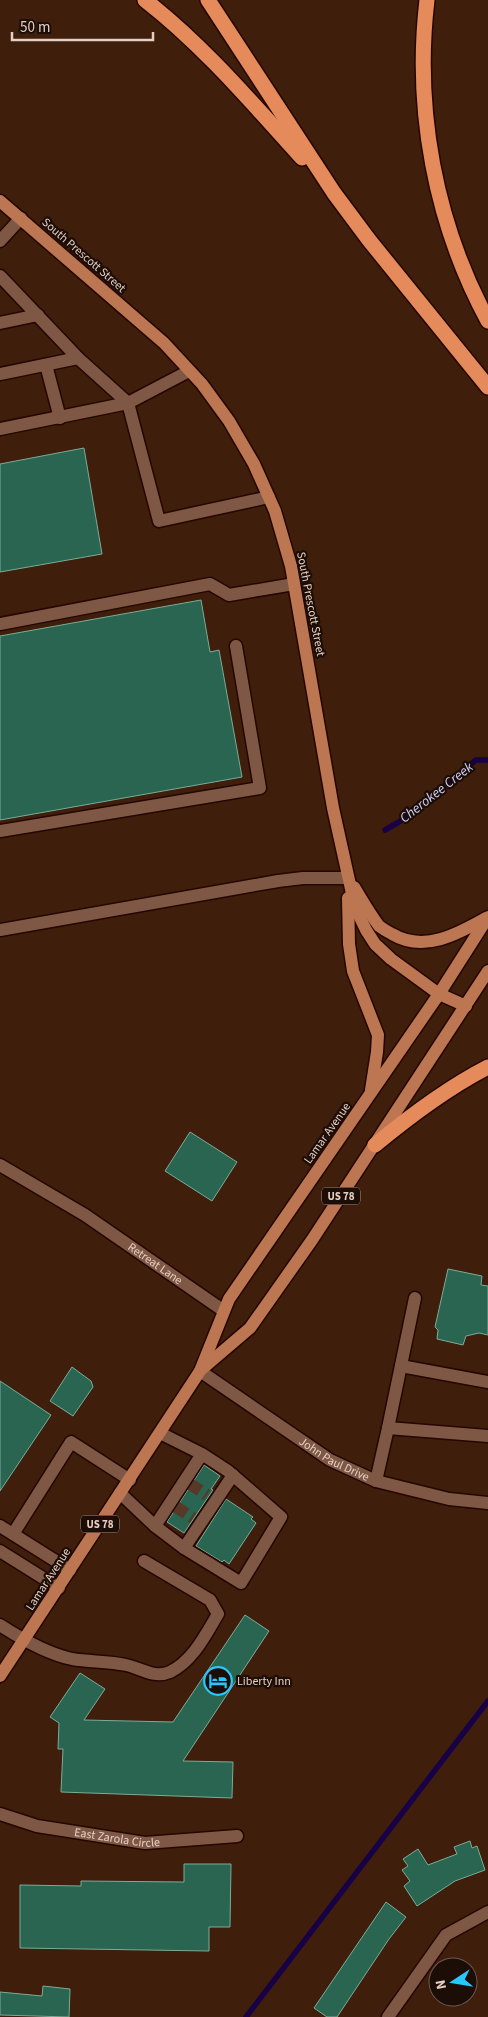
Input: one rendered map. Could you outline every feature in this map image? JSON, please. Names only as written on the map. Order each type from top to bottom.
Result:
[{"type":"highway","points":[[145,0],[176,24],[222,70],[334,193]]},
{"type":"highway","points":[[208,0],[334,193],[413,296],[488,387]]},
{"type":"highway","points":[[426,0],[423,32],[423,70],[428,139],[445,217],[466,273],[488,321]]},
{"type":"highway","points":[[375,1145],[408,1117],[488,1067]]},
{"type":"main road","name":"South Prescott Street","points":[[0,201],[164,343],[202,384],[229,421],[254,464],[275,511],[286,548],[294,584],[332,808],[355,907],[366,930],[376,944],[391,959],[440,994],[466,1006]]},
{"type":"main road","points":[[348,878],[380,927],[400,938],[420,942],[436,941],[460,933],[488,917]]},
{"type":"main road","points":[[348,878],[349,944],[353,971],[370,1010],[378,1035],[370,1094]]},
{"type":"main road","name":"Lamar Avenue","points":[[0,1676],[200,1371],[229,1299],[440,994],[488,917]]},
{"type":"main road","name":"Lamar Avenue","points":[[200,1371],[250,1328],[312,1240],[488,971]]},
{"type":"street","points":[[0,241],[21,218]]},
{"type":"street","points":[[0,276],[78,358],[128,403],[159,521],[269,497]]},
{"type":"street","points":[[0,323],[38,315]]},
{"type":"street","points":[[0,374],[78,358]]},
{"type":"street","points":[[46,365],[60,418]]},
{"type":"street","points":[[0,429],[128,403],[189,371]]},
{"type":"street","points":[[0,624],[210,584],[229,594],[294,584]]},
{"type":"street","points":[[0,831],[260,788],[236,646]]},
{"type":"street","points":[[0,930],[278,881],[303,878],[348,878]]},
{"type":"street","name":"Retreat Lane","points":[[0,1165],[85,1215],[224,1311]]},
{"type":"street","points":[[376,1481],[415,1298]]},
{"type":"street","points":[[401,1366],[488,1382]]},
{"type":"street","name":"John Paul Drive","points":[[200,1371],[330,1460],[376,1481],[448,1499],[488,1503]]},
{"type":"street","points":[[388,1428],[488,1436]]},
{"type":"street","points":[[120,1494],[155,1526],[184,1548],[241,1583],[281,1517],[233,1475],[202,1454],[160,1432]]},
{"type":"street","points":[[13,1534],[71,1442],[130,1480]]},
{"type":"street","points":[[155,1526],[173,1506],[202,1454]]},
{"type":"street","points":[[184,1548],[197,1520],[212,1498],[233,1475]]},
{"type":"street","points":[[0,1526],[70,1570]]},
{"type":"street","points":[[0,1551],[59,1588]]},
{"type":"street","points":[[0,1625],[24,1640],[70,1658],[126,1665],[156,1675],[169,1672],[183,1663],[200,1643],[218,1614],[210,1600],[144,1561]]},
{"type":"street","name":"East Zarola Circle","points":[[0,1814],[37,1826],[145,1843],[237,1836]]},
{"type":"street","points":[[388,2017],[446,1935],[488,1912]]},
{"type":"building","points":[[84,448],[102,554],[0,572],[0,464]]},
{"type":"building","points":[[201,600],[210,652],[219,650],[242,777],[0,820],[0,636]]},
{"type":"building","points":[[190,1132],[237,1162],[212,1201],[165,1171]]},
{"type":"building","points":[[448,1269],[482,1276],[481,1285],[488,1286],[488,1335],[479,1333],[466,1336],[463,1345],[437,1339],[438,1330],[435,1327]]},
{"type":"building","points":[[72,1367],[91,1381],[93,1387],[73,1416],[50,1401]]},
{"type":"building","points":[[0,1381],[51,1415],[0,1491]]},
{"type":"building","points":[[204,1465],[220,1476],[211,1489],[213,1490],[184,1533],[167,1522]]},
{"type":"building","points":[[226,1499],[253,1517],[251,1519],[256,1523],[229,1564],[224,1560],[222,1562],[196,1546]]},
{"type":"building","points":[[245,1615],[269,1631],[183,1761],[233,1762],[232,1798],[61,1792],[63,1749],[58,1749],[59,1723],[50,1717],[80,1673],[105,1689],[84,1720],[173,1722]]},
{"type":"building","points":[[470,1841],[472,1848],[477,1846],[485,1870],[455,1881],[417,1906],[404,1886],[410,1881],[402,1870],[408,1866],[403,1859],[418,1849],[428,1865],[457,1854],[454,1847]]},
{"type":"building","points":[[184,1864],[231,1864],[230,1927],[209,1927],[209,1951],[20,1948],[20,1885],[81,1886],[81,1881],[184,1882]]},
{"type":"building","points":[[386,1902],[406,1917],[337,2017],[327,2017],[314,2008]]},
{"type":"building","points":[[43,1986],[70,1989],[69,2017],[0,2015],[0,1992],[42,1996]]},
{"type":"waterway","name":"Cherokee Creek","points":[[385,830],[404,819],[476,760],[488,760]]},
{"type":"waterway","points":[[246,2017],[488,1701]]},
{"type":"tunnel","points":[[190,1484],[207,1495]]},
{"type":"tunnel","points":[[176,1507],[193,1518]]},
{"type":"place","name":"Liberty Inn","points":[[218,1681]]}]
